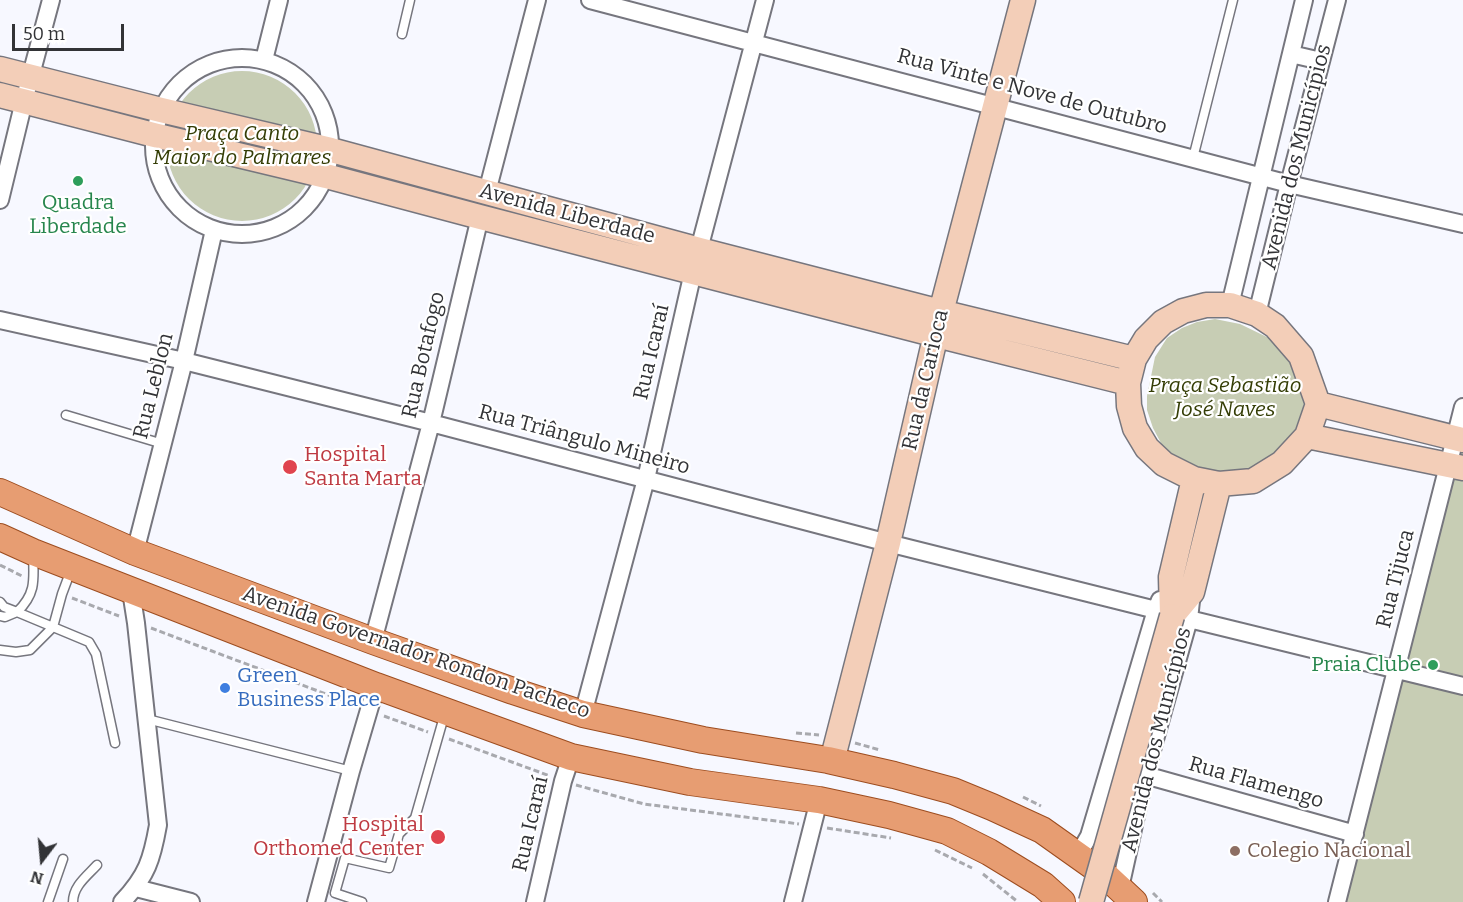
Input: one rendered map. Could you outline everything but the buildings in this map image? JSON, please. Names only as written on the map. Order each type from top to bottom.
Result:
[{"type":"main road","name":"Avenida Governador Rondon Pacheco","points":[[0,492],[135,552],[513,692],[583,714],[703,740],[832,761],[953,791],[1042,830],[1104,874],[1127,895]]},
{"type":"main road","name":"Avenida Governador Rondon Pacheco","points":[[0,537],[376,687],[571,757],[690,782],[819,800],[889,815],[947,831],[990,852],[1042,885],[1062,902]]},
{"type":"street","points":[[0,200],[51,0]]},
{"type":"street","points":[[264,60],[279,0]]},
{"type":"street","points":[[486,192],[537,0]]},
{"type":"street","name":"Rua Vinte e Nove de Outubro","points":[[590,0],[1262,177],[1463,224]]},
{"type":"street","name":"Rua Icaraí","points":[[583,714],[646,479],[697,261],[765,0]]},
{"type":"street","name":"Rua da Carioca","points":[[832,761],[888,543],[939,323],[1023,0]]},
{"type":"street","name":"Avenida dos Municípios","points":[[1230,305],[1304,0]]},
{"type":"street","name":"Avenida dos Municípios","points":[[1257,314],[1337,0]]},
{"type":"street","points":[[1291,54],[1321,61]]},
{"type":"street","points":[[239,58],[264,60],[283,67],[299,79],[314,93],[324,111],[330,130],[331,150],[326,176],[316,196],[300,213],[281,226],[259,233],[236,234],[214,230],[192,219],[174,203],[161,182],[154,159],[154,135],[161,110],[174,89],[186,78],[215,62],[239,58]]},
{"type":"street","name":"Avenida Liberdade","points":[[0,69],[331,150],[486,192],[697,261]]},
{"type":"street","name":"Avenida Liberdade","points":[[0,95],[326,176],[480,217],[697,261],[939,323],[1128,383]]},
{"type":"street","name":"Rua Botafogo","points":[[373,641],[431,423],[480,217]]},
{"type":"street","name":"Rua Leblon","points":[[135,552],[184,361],[214,230]]},
{"type":"street","points":[[1206,305],[1230,305],[1257,314],[1275,326],[1301,356],[1318,404],[1307,436],[1282,463],[1253,481],[1219,484],[1194,479],[1164,465],[1147,448],[1135,428],[1129,406],[1128,383],[1134,359],[1146,339],[1163,322],[1183,311],[1206,305]]},
{"type":"street","name":"Rua Triângulo Mineiro","points":[[0,320],[184,361],[888,543],[1463,686]]},
{"type":"street","name":"Avenida Liberdade","points":[[939,323],[1134,359]]},
{"type":"street","points":[[1318,404],[1459,439]]},
{"type":"street","name":"Rua Tijuca","points":[[1337,902],[1397,669],[1456,466],[1463,407]]},
{"type":"street","points":[[1307,436],[1456,466]]},
{"type":"street","name":"Avenida dos Municípios","points":[[1127,895],[1136,816],[1172,615],[1171,577],[1194,479]]},
{"type":"street","name":"Avenida dos Municípios","points":[[1078,855],[1089,836],[1098,804],[1172,615],[1192,592],[1219,484]]},
{"type":"street","points":[[122,902],[136,888],[147,868],[154,852],[158,825],[131,591]]},
{"type":"street","points":[[1091,902],[1172,615]]},
{"type":"street","points":[[316,902],[376,687]]},
{"type":"street","name":"Rua Icaraí","points":[[535,902],[563,781],[571,757]]},
{"type":"street","name":"Rua Flamengo","points":[[1145,775],[1355,834]]},
{"type":"street","points":[[792,902],[819,800]]},
{"type":"street","points":[[1098,804],[1107,823],[1125,827],[1136,816]]},
{"type":"street","points":[[136,888],[191,902]]},
{"type":"lane","points":[[402,34],[410,0]]},
{"type":"lane","points":[[1193,158],[1233,0]]},
{"type":"lane","points":[[66,415],[163,444]]},
{"type":"lane","points":[[0,616],[5,617],[17,612],[26,604],[34,583],[33,552]]},
{"type":"lane","points":[[0,650],[16,652],[30,650],[53,627],[72,567]]},
{"type":"lane","points":[[0,602],[4,607],[89,642],[96,654],[115,743]]},
{"type":"lane","points":[[362,902],[334,893],[345,858],[389,868],[399,834],[415,818],[445,711]]},
{"type":"lane","points":[[147,719],[351,771]]},
{"type":"lane","points":[[48,902],[63,859]]},
{"type":"lane","points":[[73,902],[76,887],[97,865]]},
{"type":"green space","name":"Praça Canto Maior do Palmares","points":[[242,71],[271,76],[284,83],[295,93],[305,104],[312,117],[317,146],[312,175],[305,188],[295,199],[284,209],[271,216],[242,221],[213,216],[200,209],[189,199],[179,188],[172,175],[167,146],[172,117],[179,104],[189,93],[200,83],[213,76]]},
{"type":"green space","name":"Praça Sebastião José Naves","points":[[1215,319],[1240,324],[1271,339],[1287,352],[1305,397],[1301,425],[1264,466],[1234,474],[1219,475],[1176,458],[1162,445],[1147,410],[1147,396],[1155,357],[1167,338],[1197,322]]},
{"type":"green space","name":"Praia Clube","points":[[1463,429],[1463,902],[1344,902]]},
{"type":"place","name":"Quadra Liberdade","points":[[78,181]]},
{"type":"place","name":"Hospital Santa Marta","points":[[290,467]]},
{"type":"place","name":"Praia Clube","points":[[1433,665]]},
{"type":"place","name":"Green Business Place","points":[[225,688]]},
{"type":"place","name":"Hospital Orthomed Center","points":[[438,837]]},
{"type":"place","name":"Colegio Nacional","points":[[1235,851]]}]
